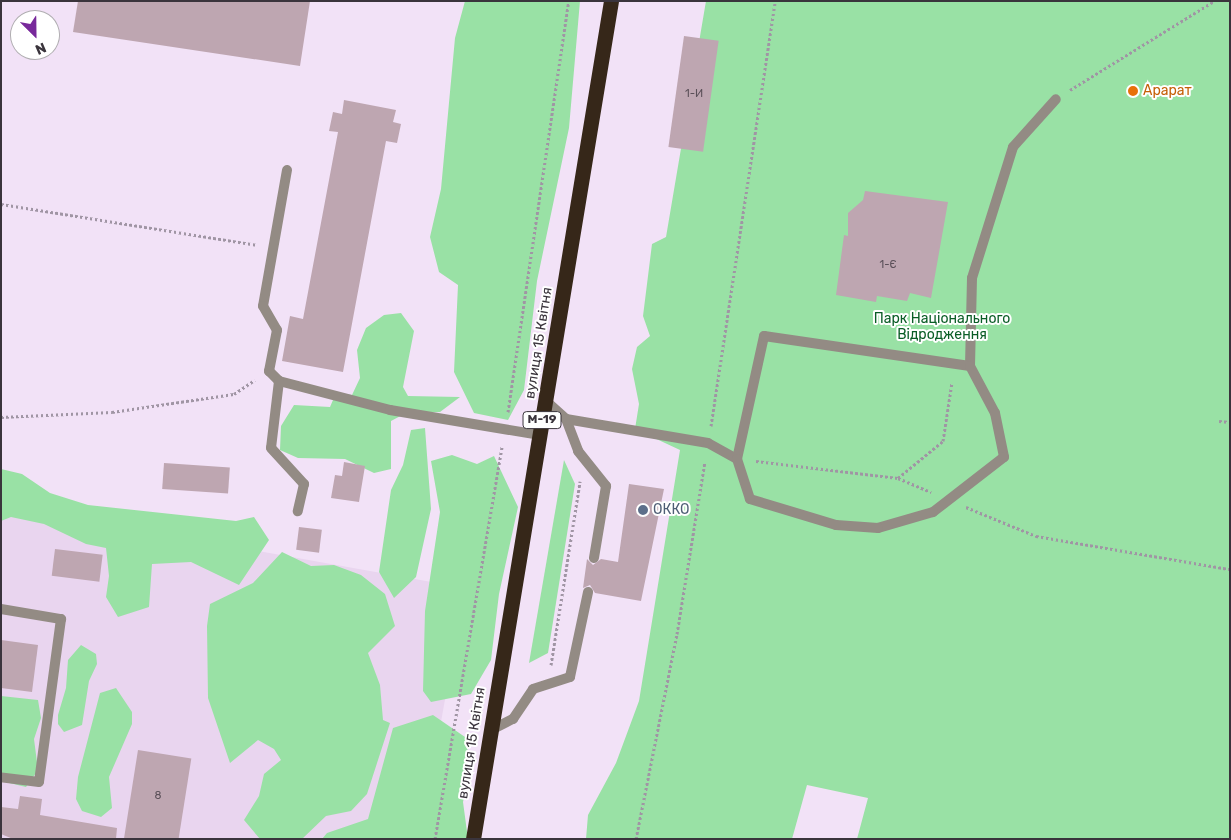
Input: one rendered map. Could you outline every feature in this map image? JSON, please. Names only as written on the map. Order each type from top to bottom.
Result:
[{"type":"highway","name":"вулиця 15 Квітня","points":[[473,839],[611,1]]},
{"type":"lane","points":[[970,366],[764,336],[737,459],[750,499],[836,526],[878,528],[933,512],[1004,457],[995,413],[970,366],[972,278],[1013,147],[1056,99]]},
{"type":"lane","points":[[287,170],[263,306],[277,330],[269,371],[279,381],[390,410],[539,435]]},
{"type":"lane","points":[[279,381],[271,448],[304,484],[298,511]]},
{"type":"lane","points":[[546,401],[566,419],[584,458],[606,486],[594,558]]},
{"type":"lane","points":[[566,419],[708,442],[737,459]]},
{"type":"lane","points":[[491,730],[513,719],[533,689],[570,677],[588,592]]},
{"type":"lane","points":[[1,609],[61,619],[39,782],[1,777]]},
{"type":"path","points":[[435,839],[505,428],[569,1]]},
{"type":"path","points":[[636,839],[677,634],[775,1]]},
{"type":"path","points":[[1056,99],[1214,1]]},
{"type":"path","points":[[1,204],[273,248]]},
{"type":"path","points":[[898,478],[943,441],[955,364]]},
{"type":"path","points":[[1,417],[112,412],[234,394],[269,371]]},
{"type":"path","points":[[1219,421],[1230,422]]},
{"type":"path","points":[[548,684],[584,458]]},
{"type":"path","points":[[737,459],[898,478],[1036,536],[1230,569]]},
{"type":"shaded area","points":[[1,505],[465,588],[420,839],[1,839]]},
{"type":"green space","points":[[465,1],[580,1],[569,128],[537,281],[524,390],[508,420],[474,413],[454,372],[458,285],[439,272],[430,237],[441,189],[455,38]]},
{"type":"green space","name":"Парк Національного Відродження","points":[[706,1],[1230,1],[1230,839],[857,839],[868,798],[807,785],[792,839],[586,839],[588,815],[616,763],[639,701],[680,450],[635,429],[639,404],[632,369],[637,347],[650,336],[643,316],[652,244],[666,237]]},
{"type":"green space","points":[[401,313],[414,331],[403,387],[408,396],[460,397],[440,412],[406,413],[391,421],[391,469],[374,473],[345,459],[298,458],[280,450],[281,426],[294,405],[330,407],[336,393],[352,395],[360,378],[357,350],[366,328],[384,315]]},
{"type":"green space","points":[[425,428],[431,509],[416,577],[394,598],[379,572],[391,490],[403,465],[411,430]]},
{"type":"green space","points":[[452,455],[477,464],[494,456],[518,507],[499,594],[491,660],[471,694],[431,702],[423,691],[425,611],[440,512],[431,461]]},
{"type":"green space","points":[[564,460],[575,484],[548,653],[529,663]]},
{"type":"green space","points":[[1,469],[22,474],[50,493],[88,505],[236,521],[254,517],[269,540],[239,585],[191,562],[152,564],[149,607],[118,617],[106,597],[109,576],[106,548],[86,544],[44,524],[11,517],[1,521]]},
{"type":"green space","points":[[282,552],[311,566],[334,565],[361,575],[385,594],[395,626],[368,653],[380,685],[383,720],[390,723],[367,794],[351,811],[326,816],[302,839],[260,839],[244,820],[259,796],[264,774],[281,760],[274,749],[258,740],[230,763],[208,698],[207,626],[210,604],[253,583]]},
{"type":"green space","points":[[81,645],[96,654],[97,664],[89,681],[82,725],[64,732],[58,724],[58,715],[66,688],[68,660]]},
{"type":"green space","points":[[116,688],[132,712],[132,724],[109,777],[112,808],[101,817],[82,811],[76,799],[78,777],[100,693]]},
{"type":"green space","points":[[1,696],[38,700],[41,718],[34,739],[38,770],[26,787],[1,781]]},
{"type":"green space","points":[[433,715],[465,737],[471,767],[463,802],[468,839],[322,839],[327,833],[368,819],[393,728]]},
{"type":"building","points":[[78,1],[310,1],[300,66],[73,32]]},
{"type":"building","points":[[684,36],[719,41],[703,152],[668,147]]},
{"type":"building","points":[[344,100],[396,110],[393,122],[401,124],[397,143],[386,141],[343,372],[282,361],[290,316],[303,319],[338,132],[329,131],[333,112],[342,114]]},
{"type":"building","points":[[865,191],[948,202],[931,298],[910,293],[907,301],[877,296],[876,302],[836,295],[844,235],[848,236],[848,213],[863,200]]},
{"type":"building","points":[[344,462],[365,466],[359,502],[331,498],[335,475],[342,476]]},
{"type":"building","points":[[164,463],[230,468],[228,494],[162,489]]},
{"type":"building","points":[[629,484],[664,489],[641,601],[595,593],[590,585],[583,588],[587,559],[593,565],[601,559],[618,562]]},
{"type":"building","points":[[299,527],[322,530],[319,553],[296,550]]},
{"type":"building","points":[[55,549],[103,555],[99,582],[52,576]]},
{"type":"building","points":[[1,640],[38,645],[32,692],[1,688]]},
{"type":"building","points":[[138,750],[191,758],[179,839],[124,839]]},
{"type":"building","points":[[20,796],[42,799],[40,815],[117,828],[116,839],[13,839],[1,834],[1,807],[18,809]]},
{"type":"place","name":"Арарат","points":[[1133,91]]},
{"type":"place","name":"ОККО","points":[[643,510]]}]
